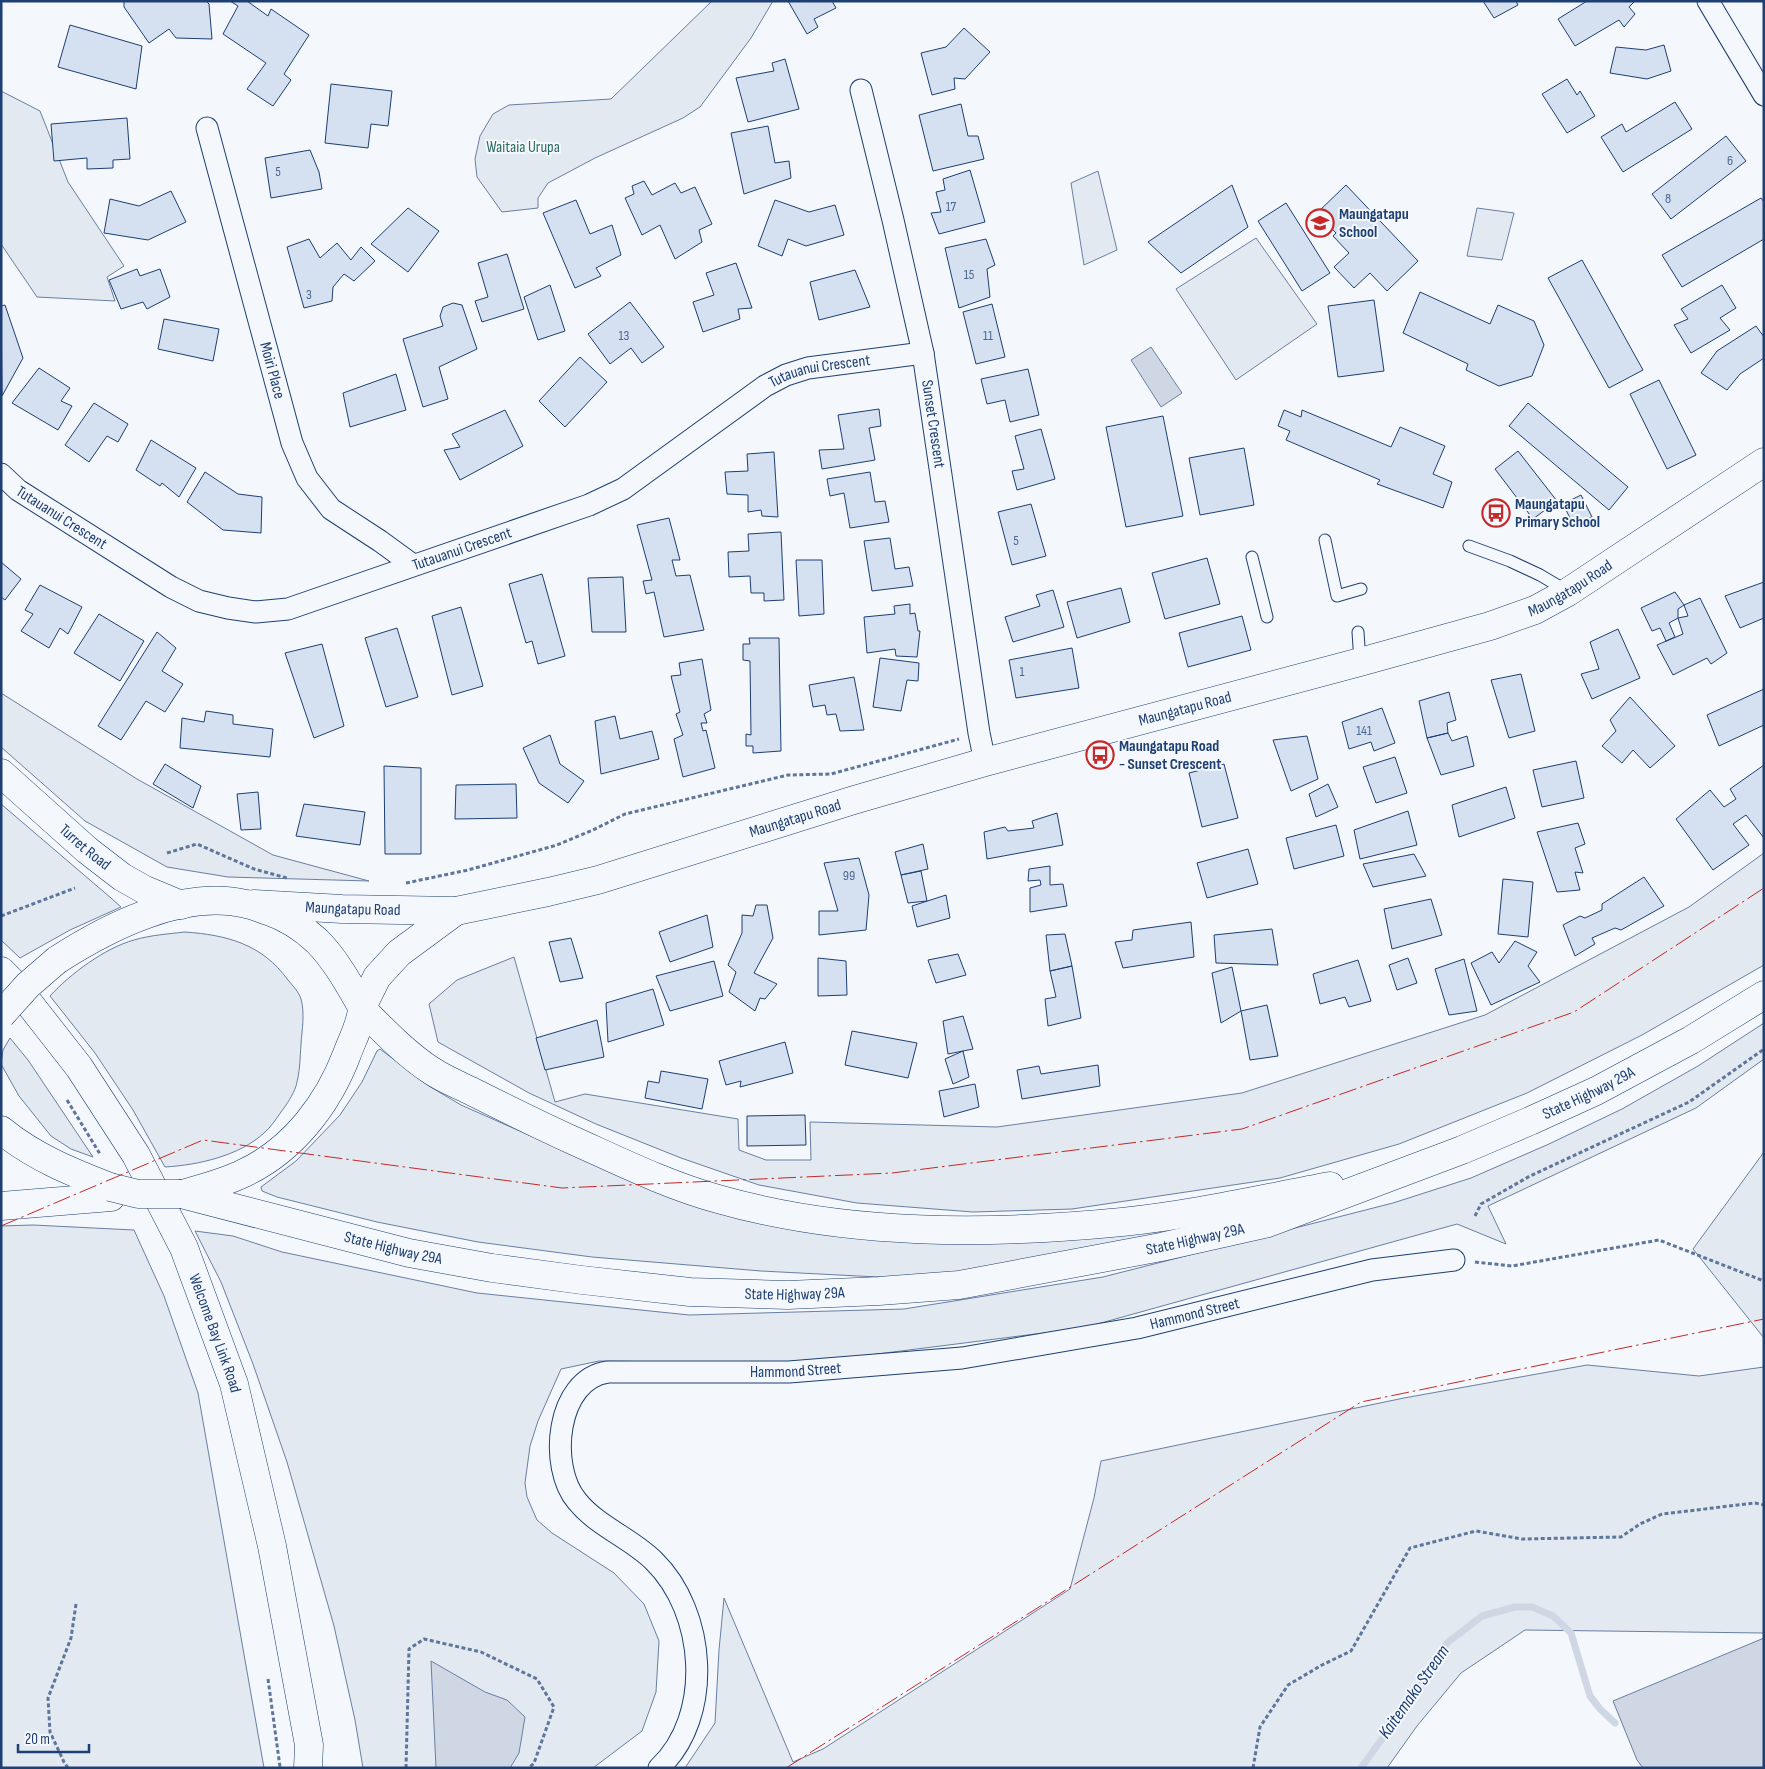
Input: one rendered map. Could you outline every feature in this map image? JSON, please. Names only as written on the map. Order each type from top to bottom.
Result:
[{"type":"main road","name":"Maungatapu Road","points":[[248,904],[342,910],[456,911],[598,880],[854,800],[985,762],[1490,626],[1535,610],[1568,592],[1764,462]]},
{"type":"main road","name":"Turret Road","points":[[1,773],[110,869],[145,890],[181,905]]},
{"type":"main road","points":[[1,1016],[28,985],[57,960],[83,943],[112,929],[147,914],[181,905],[222,901],[248,904]]},
{"type":"main road","name":"State Highway 29A","points":[[248,904],[287,919],[316,940],[333,960],[362,1008],[394,1041],[432,1071],[526,1120],[668,1183],[716,1199],[767,1212],[830,1223],[905,1229],[982,1230],[1053,1228],[1124,1222],[1217,1208],[1403,1172]]},
{"type":"main road","name":"Maungatapu Road","points":[[181,1194],[220,1184],[245,1173],[284,1147],[301,1130],[317,1112],[342,1067],[362,1008],[377,977],[399,953],[456,911]]},
{"type":"main road","name":"Welcome Bay Link Road","points":[[1,970],[79,1067],[136,1155],[184,1248],[234,1384],[272,1546],[308,1756],[323,1768]]},
{"type":"main road","name":"State Highway 29A","points":[[181,1194],[400,1251],[482,1266],[582,1280],[690,1292],[788,1294],[879,1291],[959,1285],[1152,1249],[1268,1223],[1514,1128],[1596,1091],[1691,1040],[1764,995]]},
{"type":"main road","points":[[1,1130],[15,1142],[51,1163],[120,1192]]},
{"type":"main road","points":[[1,1206],[120,1192],[181,1194]]},
{"type":"street","points":[[1708,1],[1764,95]]},
{"type":"street","name":"Sunset Crescent","points":[[861,90],[923,353],[979,733],[985,762]]},
{"type":"street","name":"Moiri Place","points":[[207,128],[292,443],[307,478],[332,509],[412,565]]},
{"type":"street","name":"Tutauanui Crescent","points":[[1,474],[18,490],[170,587],[199,601],[256,612],[288,608],[589,505],[623,489],[766,386],[786,375],[808,368],[923,353]]},
{"type":"street","name":"Hammond Street","points":[[659,1768],[679,1741],[692,1706],[696,1689],[695,1646],[691,1625],[677,1592],[666,1574],[640,1549],[591,1516],[576,1501],[565,1481],[560,1448],[564,1418],[571,1401],[581,1386],[594,1375],[608,1372],[789,1372],[962,1358],[1137,1328],[1372,1270],[1454,1260]]},
{"type":"lane","points":[[1326,540],[1337,596],[1361,589]]},
{"type":"lane","points":[[1469,546],[1510,561],[1540,575],[1568,592]]},
{"type":"lane","points":[[1252,557],[1267,617]]},
{"type":"lane","points":[[1358,632],[1360,662]]},
{"type":"path","points":[[404,883],[468,870],[557,845],[594,830],[625,814],[788,775],[831,774],[979,733]]},
{"type":"path","points":[[167,853],[198,844],[254,869],[289,879]]},
{"type":"path","points":[[1,916],[75,888]]},
{"type":"path","points":[[1475,1216],[1481,1204],[1530,1176],[1689,1102],[1764,1049]]},
{"type":"path","points":[[66,1098],[100,1156]]},
{"type":"path","points":[[1454,1260],[1512,1266],[1660,1240],[1764,1282]]},
{"type":"path","points":[[1253,1768],[1260,1727],[1288,1685],[1351,1651],[1410,1548],[1476,1531],[1522,1539],[1621,1537],[1640,1524],[1662,1514],[1755,1503],[1764,1505]]},
{"type":"path","points":[[68,1768],[50,1732],[48,1698],[71,1638],[76,1604]]},
{"type":"path","points":[[406,1768],[409,1649],[424,1639],[481,1652],[537,1678],[554,1707],[534,1763],[529,1768]]},
{"type":"path","points":[[268,1678],[280,1768]]},
{"type":"green space","name":"Waitaia Urupa","points":[[712,1],[773,1],[751,38],[700,107],[683,118],[595,158],[548,183],[538,198],[538,208],[502,212],[477,177],[475,159],[480,136],[493,114],[509,105],[611,99]]},
{"type":"green space","points":[[1,91],[40,111],[68,182],[124,266],[107,277],[115,301],[37,297],[1,244]]},
{"type":"green space","points":[[1098,171],[1117,250],[1084,265],[1071,183]]},
{"type":"green space","points":[[1477,208],[1514,213],[1502,260],[1467,256]]},
{"type":"green space","points":[[1256,238],[1317,324],[1236,380],[1176,289]]},
{"type":"green space","points":[[1,693],[137,779],[273,855],[369,881],[228,877],[167,867],[85,821],[1,747]]},
{"type":"green space","points":[[1,804],[121,907],[70,930],[20,958],[1,940]]},
{"type":"green space","points":[[1764,853],[1764,965],[1642,1035],[1527,1093],[1399,1144],[1280,1178],[1072,1209],[973,1212],[857,1203],[759,1185],[681,1158],[596,1124],[529,1093],[438,1042],[429,1004],[457,980],[514,957],[555,1102],[585,1094],[738,1119],[739,1150],[766,1160],[811,1160],[810,1122],[997,1127],[1242,1093],[1485,1015],[1689,907]]},
{"type":"green space","points":[[185,932],[215,936],[242,944],[267,958],[278,968],[301,999],[303,1016],[300,1065],[296,1086],[290,1099],[269,1128],[254,1141],[243,1148],[218,1158],[165,1167],[133,1110],[95,1053],[50,996],[67,979],[111,949],[140,938]]},
{"type":"green space","points":[[1764,1023],[1764,1059],[1696,1108],[1488,1206],[1506,1244],[1457,1224],[1083,1328],[798,1364],[599,1361],[561,1369],[538,1421],[530,1446],[525,1483],[527,1497],[537,1520],[552,1533],[614,1573],[644,1604],[659,1641],[656,1692],[642,1731],[593,1768],[363,1768],[355,1720],[334,1626],[287,1462],[253,1364],[221,1282],[195,1231],[233,1236],[282,1252],[477,1293],[689,1315],[904,1309],[1103,1277],[1393,1203],[1471,1178],[1622,1109],[1698,1066]]},
{"type":"green space","points":[[10,1038],[28,1060],[93,1157],[71,1149],[51,1136],[19,1096],[1,1064],[3,1050]]},
{"type":"green space","points":[[380,1049],[429,1086],[461,1105],[662,1194],[814,1232],[1221,1216],[1174,1232],[961,1274],[897,1278],[761,1271],[592,1257],[478,1242],[377,1222],[277,1197],[262,1191],[261,1187],[296,1161],[340,1115],[362,1082],[377,1051]]},
{"type":"green space","points":[[1764,1152],[1764,1338],[1693,1249]]},
{"type":"green space","points":[[33,1225],[134,1230],[164,1296],[198,1393],[264,1768],[1,1768],[1,1226]]},
{"type":"green space","points":[[1587,1365],[1699,1376],[1764,1367],[1764,1633],[1525,1630],[1461,1673],[1417,1726],[1387,1768],[685,1768],[715,1723],[724,1598],[793,1762],[823,1749],[1070,1589],[1094,1498],[1101,1461],[1404,1398]]},
{"type":"shaded area","points":[[1151,347],[1182,393],[1161,407],[1131,360]]},
{"type":"shaded area","points":[[1764,1638],[1764,1768],[1643,1768],[1637,1760],[1613,1701]]},
{"type":"shaded area","points":[[431,1661],[485,1692],[507,1700],[525,1717],[519,1753],[510,1768],[436,1768]]},
{"type":"building","points":[[124,1],[206,1],[209,4],[212,39],[176,38],[169,29],[149,43],[124,7]]},
{"type":"building","points":[[230,1],[247,1],[268,16],[271,9],[309,35],[284,74],[291,80],[273,106],[247,89],[266,63],[223,34],[238,6]]},
{"type":"building","points":[[788,1],[832,1],[836,8],[814,19],[818,27],[807,34]]},
{"type":"building","points":[[1483,1],[1516,1],[1518,5],[1494,18]]},
{"type":"building","points":[[1587,1],[1635,1],[1629,7],[1635,14],[1624,27],[1619,20],[1575,46],[1558,19]]},
{"type":"building","points":[[70,25],[142,46],[136,89],[58,67]]},
{"type":"building","points":[[964,28],[990,52],[965,79],[954,78],[955,89],[932,95],[921,53],[946,47]]},
{"type":"building","points":[[1664,45],[1671,71],[1647,79],[1610,73],[1616,47],[1646,50]]},
{"type":"building","points":[[785,59],[799,109],[748,122],[736,78],[774,71],[772,63]]},
{"type":"building","points":[[1567,79],[1577,95],[1580,91],[1595,116],[1567,133],[1542,94]]},
{"type":"building","points":[[331,84],[392,91],[388,126],[371,124],[368,148],[325,143]]},
{"type":"building","points":[[1675,102],[1692,129],[1623,172],[1601,137],[1622,124],[1626,132]]},
{"type":"building","points":[[961,104],[968,136],[978,136],[984,159],[933,171],[919,115]]},
{"type":"building","points":[[127,118],[130,159],[113,160],[113,168],[87,169],[87,158],[54,161],[51,124]]},
{"type":"building","points":[[768,126],[775,163],[789,161],[791,178],[744,194],[731,133]]},
{"type":"building","points":[[1726,136],[1746,161],[1671,219],[1652,194]]},
{"type":"building","points":[[310,150],[319,172],[322,189],[271,198],[265,158]]},
{"type":"building","points":[[970,170],[985,222],[939,234],[931,213],[941,212],[936,192],[945,190],[943,179]]},
{"type":"building","points":[[644,181],[652,195],[675,183],[681,193],[695,187],[712,224],[699,230],[702,242],[675,259],[660,225],[642,235],[625,198],[634,194],[632,186]]},
{"type":"building","points":[[1232,185],[1248,227],[1181,273],[1148,242]]},
{"type":"building","points":[[1346,185],[1418,261],[1387,291],[1370,273],[1354,288],[1334,267],[1349,253],[1333,236],[1336,233],[1317,213]]},
{"type":"building","points":[[171,191],[186,222],[148,240],[104,233],[110,199],[139,206]]},
{"type":"building","points":[[1761,198],[1764,202],[1764,239],[1682,287],[1662,255]]},
{"type":"building","points":[[576,200],[590,234],[612,225],[621,255],[596,268],[601,276],[575,288],[543,213]]},
{"type":"building","points":[[775,200],[809,212],[835,205],[844,235],[806,246],[788,239],[782,256],[758,246]]},
{"type":"building","points":[[1286,203],[1330,273],[1302,291],[1258,221]]},
{"type":"building","points":[[408,208],[439,231],[408,272],[371,244]]},
{"type":"building","points":[[309,239],[320,258],[337,243],[351,260],[361,247],[375,261],[354,281],[344,274],[333,287],[332,301],[304,308],[287,247]]},
{"type":"building","points":[[986,239],[995,265],[987,269],[990,297],[959,308],[945,248]]},
{"type":"building","points":[[507,254],[524,309],[482,322],[475,301],[488,297],[478,263]]},
{"type":"building","points":[[1582,260],[1643,370],[1609,388],[1548,278]]},
{"type":"building","points":[[736,263],[752,308],[738,309],[740,319],[703,332],[693,302],[714,295],[706,273]]},
{"type":"building","points":[[137,269],[140,276],[160,269],[170,297],[147,309],[143,302],[121,309],[109,280]]},
{"type":"building","points":[[855,270],[870,307],[819,320],[810,282]]},
{"type":"building","points":[[550,285],[565,331],[538,340],[524,297]]},
{"type":"building","points":[[1722,285],[1736,308],[1720,318],[1730,330],[1691,353],[1674,325],[1688,319],[1681,309]]},
{"type":"building","points":[[1420,292],[1490,324],[1498,305],[1534,321],[1544,345],[1532,376],[1499,386],[1466,370],[1468,364],[1403,333]]},
{"type":"building","points":[[1374,300],[1384,371],[1338,377],[1328,306]]},
{"type":"building","points":[[630,302],[664,347],[642,363],[631,348],[610,364],[588,334]]},
{"type":"building","points":[[453,303],[462,305],[477,349],[439,367],[448,399],[423,407],[403,339],[443,326],[440,316],[443,307]]},
{"type":"building","points":[[992,304],[1005,357],[976,364],[963,312]]},
{"type":"building","points":[[5,305],[23,358],[2,396],[1,306]]},
{"type":"building","points":[[164,319],[219,329],[213,361],[158,349]]},
{"type":"building","points":[[1756,326],[1764,337],[1764,358],[1740,374],[1727,390],[1701,373],[1717,351]]},
{"type":"building","points":[[580,357],[607,382],[565,427],[539,401]]},
{"type":"building","points":[[39,368],[70,388],[61,401],[72,406],[58,430],[12,403]]},
{"type":"building","points":[[1028,369],[1039,415],[1010,422],[1005,400],[987,404],[981,379]]},
{"type":"building","points":[[396,374],[406,410],[350,427],[343,393]]},
{"type":"building","points":[[1659,380],[1696,455],[1667,469],[1630,394]]},
{"type":"building","points":[[94,403],[128,424],[118,442],[107,436],[89,462],[65,445]]},
{"type":"building","points":[[1528,403],[1628,487],[1609,510],[1509,426]]},
{"type":"building","points":[[879,409],[881,426],[869,428],[875,460],[822,469],[819,450],[844,449],[838,415]]},
{"type":"building","points":[[505,410],[523,446],[460,480],[444,450],[460,447],[452,434]]},
{"type":"building","points":[[1284,410],[1301,417],[1302,410],[1391,447],[1400,427],[1445,446],[1433,474],[1452,482],[1443,508],[1377,484],[1380,480],[1286,440],[1290,431],[1278,426]]},
{"type":"building","points":[[1163,416],[1183,516],[1126,527],[1106,427]]},
{"type":"building","points":[[1041,429],[1055,479],[1017,490],[1012,471],[1024,469],[1015,436]]},
{"type":"building","points":[[151,440],[196,468],[179,497],[162,483],[160,486],[136,470]]},
{"type":"building","points":[[1244,448],[1254,505],[1200,515],[1189,458]]},
{"type":"building","points":[[1518,451],[1557,501],[1533,519],[1495,469]]},
{"type":"building","points":[[774,452],[778,517],[762,516],[761,510],[748,512],[748,495],[727,494],[725,472],[748,471],[747,454]]},
{"type":"building","points":[[205,472],[238,494],[262,497],[261,533],[223,530],[187,502]]},
{"type":"building","points":[[870,472],[875,502],[885,501],[889,522],[850,528],[844,493],[830,496],[827,479]]},
{"type":"building","points":[[1581,495],[1592,517],[1574,526],[1563,504]]},
{"type":"building","points":[[1031,504],[1046,556],[1012,565],[998,512]]},
{"type":"building","points":[[669,518],[680,560],[672,560],[676,576],[690,575],[704,630],[664,637],[654,592],[646,594],[643,581],[652,580],[637,525]]},
{"type":"building","points":[[781,532],[784,600],[764,601],[764,593],[751,593],[750,576],[729,577],[728,552],[749,551],[748,534]]},
{"type":"building","points":[[890,538],[895,569],[909,567],[913,586],[872,591],[864,541]]},
{"type":"building","points":[[1207,558],[1220,604],[1165,619],[1152,573]]},
{"type":"building","points":[[796,560],[822,560],[824,614],[799,616]]},
{"type":"building","points":[[1,562],[21,579],[5,600],[1,597]]},
{"type":"building","points":[[542,574],[565,656],[538,664],[532,641],[526,643],[509,584]]},
{"type":"building","points":[[623,577],[626,632],[592,632],[588,578]]},
{"type":"building","points":[[1764,582],[1764,618],[1740,628],[1725,596]]},
{"type":"building","points":[[40,585],[82,607],[68,634],[60,628],[49,648],[21,631],[33,614],[25,610]]},
{"type":"building","points":[[1121,588],[1130,622],[1077,638],[1067,602]]},
{"type":"building","points":[[1053,590],[1064,627],[1013,642],[1005,617],[1040,606],[1036,595]]},
{"type":"building","points":[[1675,592],[1684,605],[1678,609],[1678,618],[1669,623],[1675,637],[1666,641],[1660,628],[1652,631],[1641,608]]},
{"type":"building","points":[[1700,598],[1727,653],[1711,664],[1707,658],[1673,675],[1657,645],[1683,634],[1678,618],[1688,616],[1684,605]]},
{"type":"building","points":[[910,604],[910,614],[915,613],[918,631],[920,631],[917,657],[896,656],[895,649],[867,653],[864,617],[895,614],[894,606]]},
{"type":"building","points":[[461,607],[483,686],[452,695],[432,616]]},
{"type":"building","points":[[99,614],[144,641],[120,681],[74,653]]},
{"type":"building","points":[[1242,616],[1251,650],[1188,667],[1179,633]]},
{"type":"building","points":[[397,628],[418,697],[386,707],[365,638]]},
{"type":"building","points":[[1618,629],[1640,678],[1592,699],[1581,674],[1599,669],[1590,642]]},
{"type":"building","points":[[157,632],[176,648],[162,671],[183,684],[165,712],[146,701],[121,740],[98,726]]},
{"type":"building","points":[[749,638],[779,638],[781,751],[753,753],[753,746],[746,746],[746,734],[751,735],[750,661],[743,660],[743,644],[750,644]]},
{"type":"building","points":[[322,644],[344,726],[314,738],[285,653]]},
{"type":"building","points":[[1072,648],[1079,688],[1016,698],[1009,660]]},
{"type":"building","points":[[880,658],[919,663],[918,681],[907,680],[901,711],[873,707]]},
{"type":"building","points":[[702,659],[711,710],[704,714],[707,723],[701,723],[703,731],[706,730],[715,768],[683,777],[674,739],[683,735],[676,714],[680,712],[671,676],[681,675],[679,663]]},
{"type":"building","points":[[1521,674],[1535,731],[1509,738],[1491,680]]},
{"type":"building","points":[[854,677],[864,730],[840,731],[836,714],[827,715],[825,705],[813,707],[809,685]]},
{"type":"building","points":[[1764,689],[1764,725],[1719,746],[1707,715]]},
{"type":"building","points":[[1449,692],[1456,720],[1447,723],[1448,733],[1427,738],[1419,701]]},
{"type":"building","points":[[1630,697],[1675,746],[1650,768],[1633,750],[1622,763],[1602,746],[1616,731],[1610,720]]},
{"type":"building","points":[[1382,708],[1395,743],[1374,751],[1371,742],[1349,749],[1342,722]]},
{"type":"building","points":[[206,711],[233,715],[233,724],[273,729],[270,757],[180,748],[182,718],[204,722]]},
{"type":"building","points":[[615,716],[620,739],[652,731],[659,759],[601,774],[595,721]]},
{"type":"building","points":[[1448,733],[1452,741],[1467,736],[1474,766],[1441,775],[1427,738]]},
{"type":"building","points":[[550,735],[560,764],[584,781],[568,803],[539,783],[523,748]]},
{"type":"building","points":[[1307,736],[1318,779],[1291,791],[1273,740]]},
{"type":"building","points":[[1395,757],[1407,793],[1376,803],[1363,767]]},
{"type":"building","points":[[1576,761],[1584,798],[1542,807],[1533,770]]},
{"type":"building","points":[[165,764],[201,786],[193,808],[153,784]]},
{"type":"building","points":[[1224,764],[1238,818],[1202,827],[1189,773]]},
{"type":"building","points":[[1764,765],[1764,838],[1746,815],[1733,824],[1749,845],[1713,870],[1676,819],[1710,790],[1724,807],[1736,799],[1730,789]]},
{"type":"building","points":[[384,766],[421,768],[421,854],[385,854]]},
{"type":"building","points":[[516,784],[517,818],[455,819],[456,785]]},
{"type":"building","points":[[1328,784],[1338,807],[1316,817],[1309,794]]},
{"type":"building","points":[[1506,787],[1515,818],[1459,837],[1452,805]]},
{"type":"building","points":[[258,792],[261,829],[241,830],[237,794]]},
{"type":"building","points":[[304,804],[365,812],[360,845],[296,836]]},
{"type":"building","points":[[1408,811],[1417,845],[1360,859],[1354,830]]},
{"type":"building","points":[[1057,813],[1063,845],[987,859],[984,832],[1005,827],[1008,831],[1034,828],[1032,821]]},
{"type":"building","points":[[1578,823],[1585,844],[1575,848],[1583,873],[1575,872],[1580,890],[1557,892],[1537,832]]},
{"type":"building","points":[[1336,825],[1344,856],[1294,869],[1286,838]]},
{"type":"building","points":[[923,844],[928,869],[901,875],[895,852]]},
{"type":"building","points":[[1248,849],[1258,884],[1207,898],[1197,863]]},
{"type":"building","points":[[1414,854],[1426,876],[1373,887],[1363,864]]},
{"type":"building","points":[[859,858],[869,895],[866,930],[819,935],[819,911],[838,911],[824,863]]},
{"type":"building","points":[[1050,866],[1050,885],[1063,884],[1067,906],[1030,912],[1030,888],[1041,885],[1040,880],[1028,881],[1029,869]]},
{"type":"building","points":[[921,871],[927,901],[908,903],[901,875]]},
{"type":"building","points":[[1644,877],[1664,906],[1621,930],[1615,928],[1592,938],[1595,944],[1575,956],[1563,925],[1580,916],[1585,918],[1602,910],[1602,904]]},
{"type":"building","points":[[1503,879],[1533,882],[1528,937],[1498,934]]},
{"type":"building","points":[[946,895],[950,918],[917,927],[912,906]]},
{"type":"building","points":[[1431,899],[1442,935],[1392,949],[1384,909]]},
{"type":"building","points":[[756,905],[767,905],[773,938],[754,973],[777,984],[765,999],[760,998],[755,1011],[729,992],[736,972],[728,965],[742,933],[742,915],[753,916]]},
{"type":"building","points":[[707,915],[713,947],[670,962],[659,932]]},
{"type":"building","points":[[1191,922],[1194,957],[1123,968],[1115,942],[1132,940],[1133,930]]},
{"type":"building","points":[[1272,929],[1278,965],[1216,963],[1214,935]]},
{"type":"building","points":[[1065,934],[1072,966],[1050,971],[1046,935]]},
{"type":"building","points":[[571,938],[583,978],[560,982],[549,942]]},
{"type":"building","points":[[1515,941],[1537,952],[1528,966],[1540,982],[1491,1005],[1471,963],[1492,952],[1499,963]]},
{"type":"building","points":[[958,954],[966,975],[936,983],[928,960]]},
{"type":"building","points":[[818,958],[846,961],[847,995],[818,996]]},
{"type":"building","points":[[1408,958],[1417,983],[1397,990],[1389,965]]},
{"type":"building","points":[[1464,959],[1477,1011],[1449,1015],[1435,969]]},
{"type":"building","points":[[1358,960],[1371,1001],[1349,1007],[1345,997],[1320,1004],[1313,974]]},
{"type":"building","points":[[714,961],[723,996],[670,1011],[656,976]]},
{"type":"building","points":[[1072,966],[1081,1018],[1048,1026],[1045,999],[1056,997],[1050,971]]},
{"type":"building","points":[[1232,967],[1241,1011],[1221,1023],[1212,973]]},
{"type":"building","points":[[653,989],[664,1025],[608,1042],[606,1003]]},
{"type":"building","points":[[1267,1005],[1278,1056],[1250,1060],[1241,1011]]},
{"type":"building","points":[[963,1016],[973,1049],[948,1054],[943,1021]]},
{"type":"building","points":[[597,1020],[604,1057],[545,1070],[536,1038]]},
{"type":"building","points":[[852,1031],[917,1043],[908,1078],[845,1065]]},
{"type":"building","points":[[785,1042],[793,1073],[740,1087],[741,1081],[726,1085],[719,1061]]},
{"type":"building","points":[[963,1051],[969,1077],[953,1084],[945,1059]]},
{"type":"building","points":[[1098,1065],[1100,1086],[1022,1099],[1017,1070],[1039,1066],[1041,1074]]},
{"type":"building","points":[[661,1071],[708,1079],[702,1109],[645,1098],[648,1081],[659,1083]]},
{"type":"building","points":[[975,1084],[979,1107],[944,1117],[939,1091]]},
{"type":"building","points":[[805,1115],[806,1145],[747,1146],[747,1116]]},
{"type":"waterway","name":"Kaitemako Stream","points":[[1361,1768],[1420,1686],[1447,1643],[1482,1616],[1515,1607],[1532,1607],[1553,1616],[1571,1633],[1590,1696],[1615,1723]]},
{"type":"power","points":[[1,1226],[203,1140],[562,1188],[892,1173],[1242,1129],[1574,1012],[1764,888]]},
{"type":"power","points":[[786,1768],[1361,1402],[1764,1319]]},
{"type":"place","name":"Maungatapu School","points":[[1320,223]]},
{"type":"place","name":"Maungatapu Primary School","points":[[1496,513]]},
{"type":"place","name":"Maungatapu Road - Sunset Crescent","points":[[1100,755]]}]
